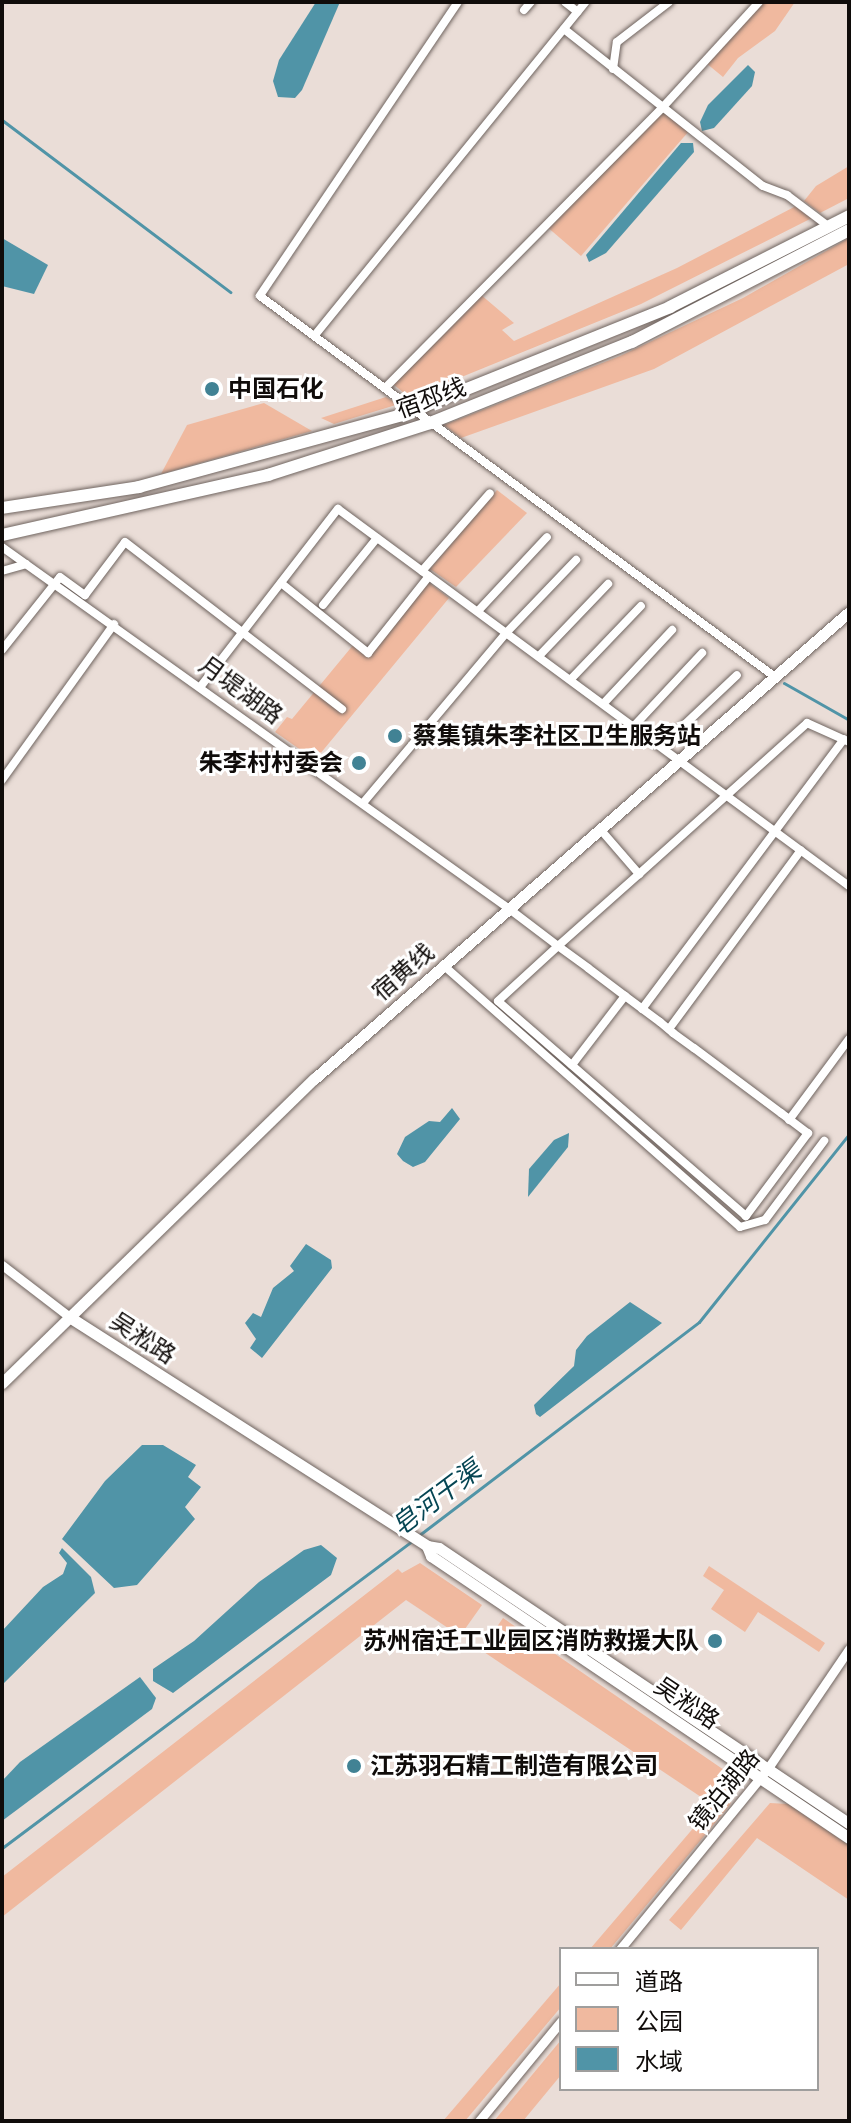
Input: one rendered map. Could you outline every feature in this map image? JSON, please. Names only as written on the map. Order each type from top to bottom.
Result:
[{"type":"main road","name":"宿邳线","points":[[2,508],[139,487],[415,410],[670,307],[849,216]]},
{"type":"main road","name":"宿邳线","points":[[2,535],[268,475],[430,423],[632,342],[849,230]]},
{"type":"main road","name":"宿黄线","points":[[2,1383],[288,1104],[849,612]]},
{"type":"main road","name":"吴淞路","points":[[71,1318],[427,1546],[439,1548],[849,1823]]},
{"type":"main road","name":"吴淞路","points":[[427,1546],[431,1556],[849,1838]]},
{"type":"street","points":[[458,2],[260,296],[775,677]]},
{"type":"street","points":[[524,10],[531,2]]},
{"type":"street","points":[[565,2],[578,12]]},
{"type":"street","points":[[315,335],[586,2]]},
{"type":"street","points":[[613,69],[617,42],[669,2]]},
{"type":"street","points":[[386,387],[662,108],[759,2]]},
{"type":"street","points":[[564,29],[763,186],[787,195],[828,226]]},
{"type":"street","points":[[281,583],[368,653],[490,493]]},
{"type":"street","points":[[201,686],[338,509],[849,886]]},
{"type":"street","points":[[478,611],[547,537]]},
{"type":"street","points":[[323,605],[377,538]]},
{"type":"street","points":[[2,650],[60,577],[85,595],[125,542],[342,709]]},
{"type":"street","name":"月堤湖路","points":[[2,547],[201,686],[508,908],[789,1120]]},
{"type":"street","points":[[363,803],[507,632],[576,560]]},
{"type":"street","points":[[4,572],[26,564]]},
{"type":"street","points":[[539,656],[608,584]]},
{"type":"street","points":[[571,679],[641,606]]},
{"type":"street","points":[[2,780],[114,624]]},
{"type":"street","points":[[604,703],[672,630]]},
{"type":"street","points":[[634,726],[702,653]]},
{"type":"street","points":[[662,746],[737,675]]},
{"type":"street","points":[[642,1009],[846,740],[807,723],[498,1001],[746,1216],[808,1133],[789,1120],[849,1039]]},
{"type":"street","points":[[600,829],[639,874]]},
{"type":"street","points":[[669,1029],[801,850]]},
{"type":"street","points":[[443,965],[731,1223],[745,1229],[765,1220],[824,1141]]},
{"type":"street","points":[[571,1082],[576,1068],[625,996]]},
{"type":"street","name":"吴淞路","points":[[2,1265],[71,1318]]},
{"type":"street","name":"镜泊湖路","points":[[622,1947],[760,1779],[849,1649]]},
{"type":"street","points":[[479,2121],[559,2023]]},
{"type":"green space","points":[[761,2],[795,2],[775,31],[738,58],[723,77],[706,63]]},
{"type":"green space","points":[[662,111],[689,131],[581,256],[546,226]]},
{"type":"green space","points":[[849,166],[849,198],[820,213],[804,201],[816,186]]},
{"type":"green space","points":[[796,206],[812,218],[641,304],[410,398],[393,384],[480,294],[514,323],[502,330],[514,341],[677,268]]},
{"type":"green space","points":[[849,238],[849,264],[654,369],[461,438],[444,425],[620,356],[743,298]]},
{"type":"green space","points":[[386,397],[399,404],[334,424],[321,418]]},
{"type":"green space","points":[[264,403],[312,431],[161,474],[187,425]]},
{"type":"green space","points":[[497,490],[527,513],[456,587],[430,569]]},
{"type":"green space","points":[[428,582],[449,598],[315,760],[275,732],[287,717],[292,719],[354,644],[369,656]]},
{"type":"green space","points":[[420,1563],[482,1605],[460,1636],[406,1600],[2,1917],[2,1877],[398,1569],[402,1573]]},
{"type":"green space","points":[[709,1566],[825,1643],[819,1652],[758,1612],[745,1632],[711,1609],[724,1590],[703,1576]]},
{"type":"green space","points":[[503,1618],[724,1770],[736,1786],[730,1805],[612,1947],[592,1947],[713,1805],[481,1650]]},
{"type":"green space","points":[[770,1803],[788,1804],[849,1845],[849,1900],[757,1838],[681,1930],[669,1920]]},
{"type":"green space","points":[[559,1985],[559,2009],[465,2121],[443,2121]]},
{"type":"green space","points":[[559,2042],[559,2077],[523,2121],[494,2121]]},
{"type":"water","points":[[316,2],[340,2],[302,90],[295,98],[278,97],[273,81],[279,60]]},
{"type":"water","points":[[748,65],[755,72],[752,86],[714,128],[702,131],[700,122],[708,105]]},
{"type":"water","points":[[681,143],[693,143],[694,152],[606,253],[589,262],[586,255]]},
{"type":"water","points":[[2,238],[48,265],[34,294],[2,286]]},
{"type":"water","points":[[452,1108],[460,1119],[425,1162],[413,1167],[403,1161],[397,1154],[405,1137],[429,1121],[440,1122]]},
{"type":"water","points":[[569,1133],[568,1147],[528,1197],[529,1169],[554,1140]]},
{"type":"water","points":[[306,1244],[331,1260],[332,1268],[262,1358],[250,1348],[256,1339],[245,1323],[253,1313],[261,1317],[273,1288],[294,1271],[290,1266]]},
{"type":"water","points":[[630,1302],[662,1323],[540,1417],[536,1414],[534,1405],[574,1366],[576,1350],[587,1336]]},
{"type":"water","points":[[142,1445],[163,1445],[196,1465],[188,1477],[201,1487],[185,1507],[195,1519],[137,1585],[114,1588],[62,1539],[105,1481]]},
{"type":"water","points":[[321,1545],[337,1558],[331,1575],[173,1693],[153,1681],[153,1669],[194,1641],[259,1582],[304,1550]]},
{"type":"water","points":[[62,1548],[91,1577],[95,1593],[2,1685],[2,1631],[43,1587],[63,1574],[67,1563],[59,1553]]},
{"type":"water","points":[[140,1677],[156,1698],[152,1709],[2,1821],[2,1781],[20,1762]]},
{"type":"waterway","points":[[2,120],[230,292]]},
{"type":"waterway","points":[[784,683],[849,720]]},
{"type":"waterway","name":"皂河干渠","points":[[418,1536],[699,1322],[849,1134]]},
{"type":"waterway","name":"皂河干渠","points":[[2,1848],[412,1541]]},
{"type":"place","name":"中国石化","points":[[212,389]]},
{"type":"place","name":"蔡集镇朱李社区卫生服务站","points":[[395,736]]},
{"type":"place","name":"朱李村村委会","points":[[359,763]]},
{"type":"place","name":"苏州宿迁工业园区消防救援大队","points":[[715,1641]]},
{"type":"place","name":"江苏羽石精工制造有限公司","points":[[354,1766]]}]
